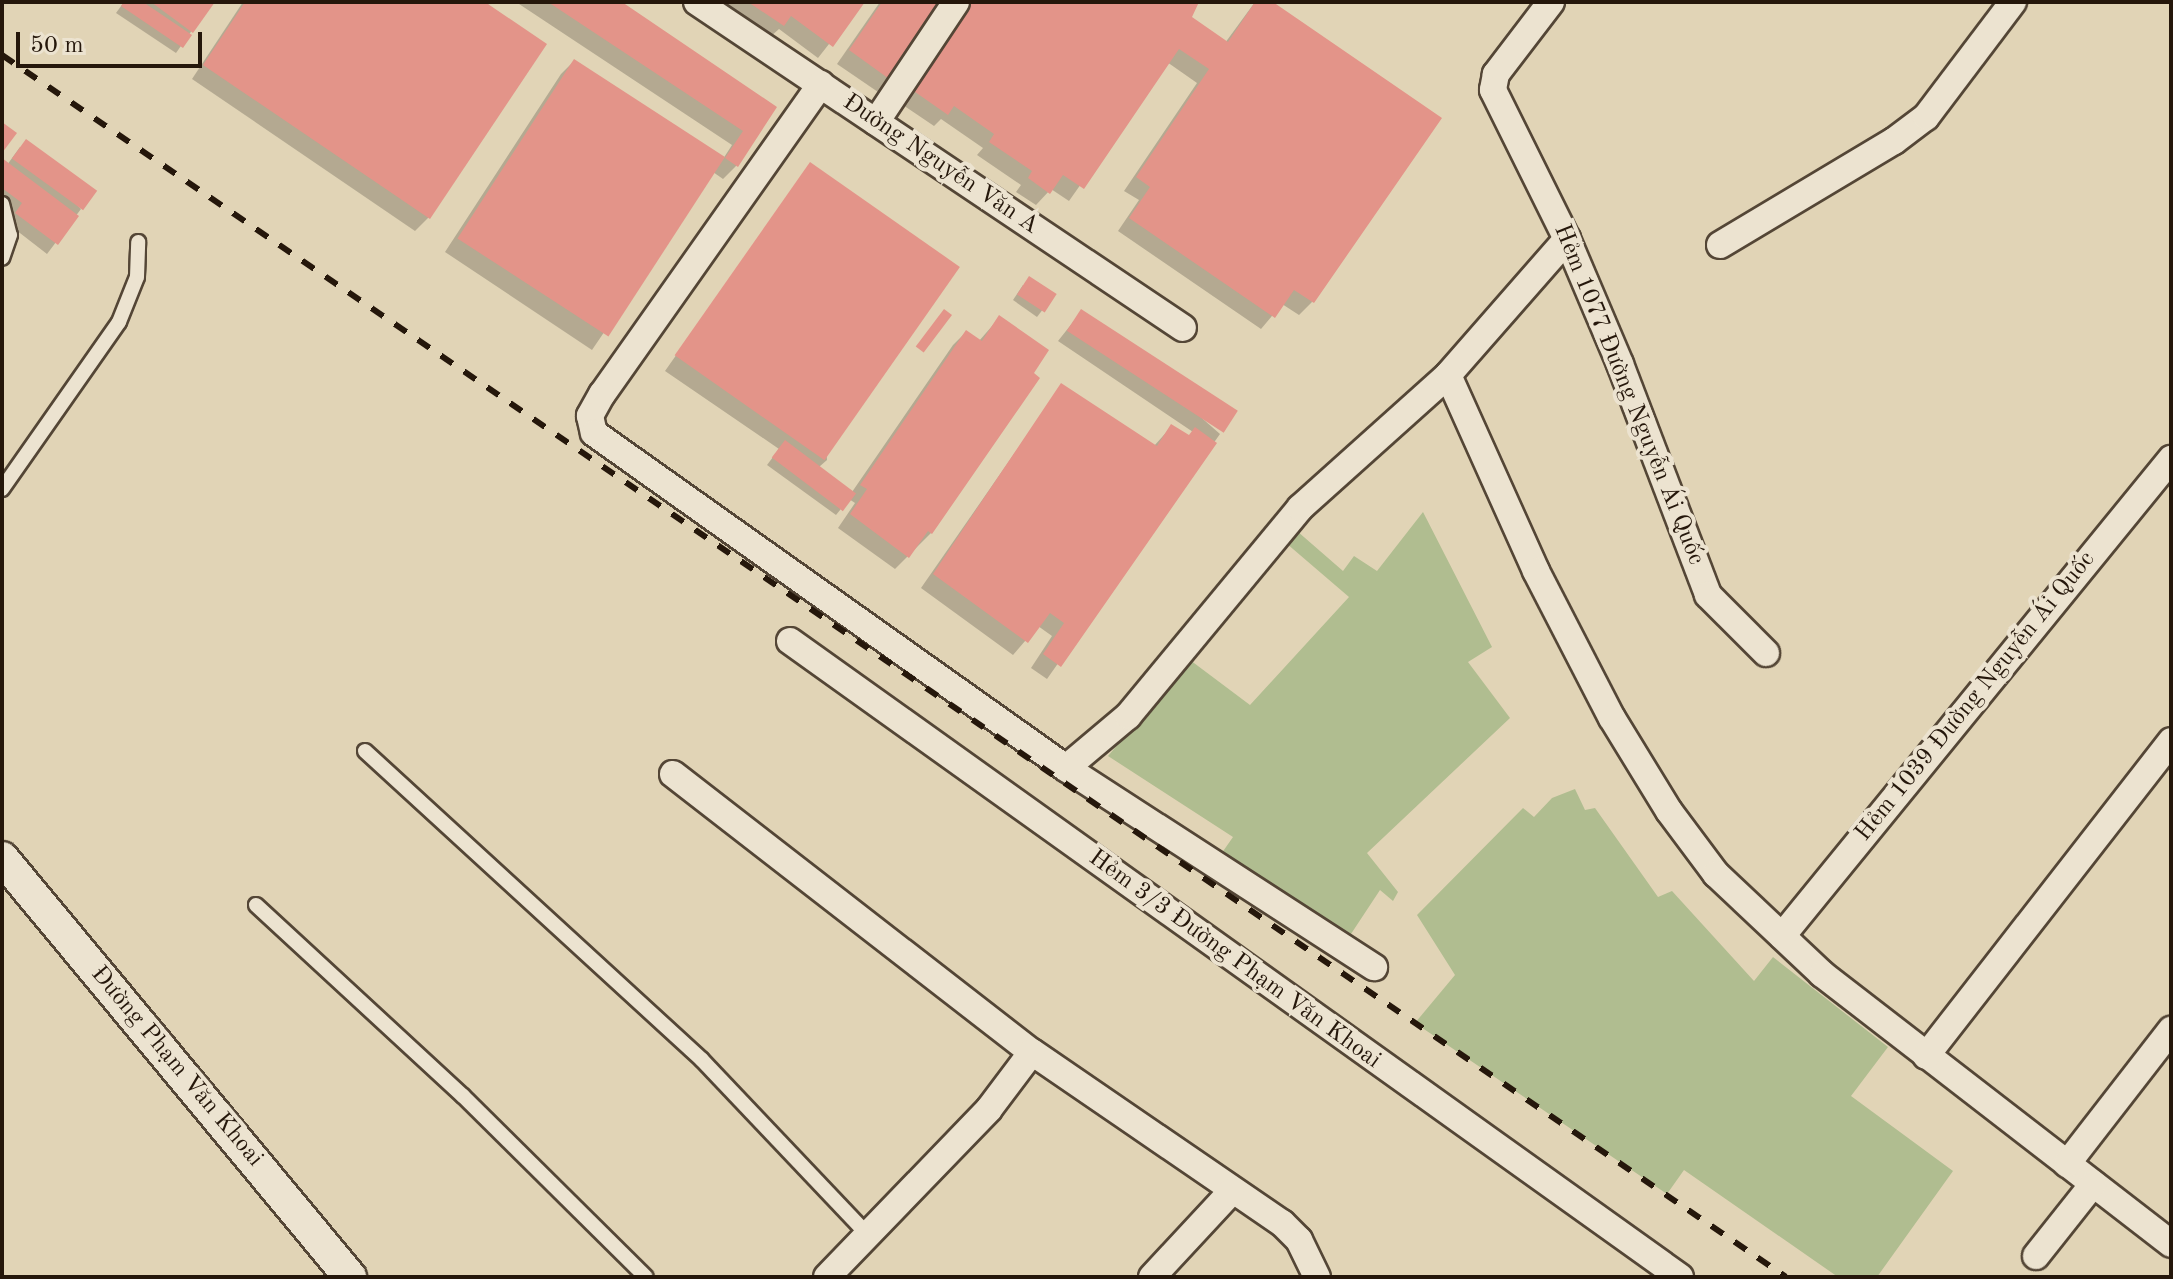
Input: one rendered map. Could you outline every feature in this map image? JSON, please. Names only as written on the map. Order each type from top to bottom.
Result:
[{"type":"street","name":"Đường Nguyễn Văn A","points":[[697,2],[1183,328]]},
{"type":"street","points":[[876,122],[956,2]]},
{"type":"street","name":"Hẻm 1077 Đường Nguyễn Ái Quốc","points":[[1551,2],[1496,74],[1493,90],[1567,239],[1708,595],[1766,653]]},
{"type":"street","points":[[1720,245],[1894,141],[1926,117],[2013,2]]},
{"type":"street","points":[[821,84],[602,394],[590,416],[594,433],[1066,768],[1374,967]]},
{"type":"street","points":[[1066,768],[1128,716],[1300,508],[1448,375],[1567,239]]},
{"type":"street","points":[[1448,375],[1536,571],[1612,718],[1669,811],[1716,874],[1782,936],[1926,1056],[2171,1244]]},
{"type":"street","name":"Hẻm 1039 Đường Nguyễn Ái Quốc","points":[[1782,936],[2171,459]]},
{"type":"street","name":"Hẻm 3/3 Đường Phạm Văn Khoai","points":[[790,641],[1680,1277]]},
{"type":"street","points":[[1926,1056],[2171,741]]},
{"type":"street","points":[[673,774],[1032,1052],[1299,1240],[1317,1277]]},
{"type":"street","name":"Đường Phạm Văn Khoai","points":[[2,858],[350,1277]]},
{"type":"street","points":[[2067,1164],[2171,1030]]},
{"type":"street","points":[[827,1277],[989,1109],[1032,1052]]},
{"type":"street","points":[[2036,1256],[2093,1184]]},
{"type":"street","points":[[1152,1277],[1231,1192]]},
{"type":"lane","points":[[2,204],[10,235],[2,258]]},
{"type":"lane","points":[[2,489],[119,322],[137,277],[138,242]]},
{"type":"lane","points":[[365,751],[702,1060],[869,1236]]},
{"type":"lane","points":[[256,905],[463,1096],[646,1277]]},
{"type":"green space","points":[[1423,512],[1492,647],[1468,662],[1510,718],[1367,853],[1398,892],[1393,901],[1380,890],[1347,940],[1219,857],[1233,837],[1108,756],[1190,660],[1250,705],[1349,597],[1286,543],[1297,531],[1343,571],[1354,556],[1377,571]]},
{"type":"green space","points":[[1575,789],[1585,810],[1595,808],[1658,897],[1672,891],[1754,981],[1773,957],[1888,1047],[1851,1096],[1953,1171],[1877,1277],[1838,1277],[1684,1170],[1667,1194],[1415,1023],[1455,975],[1417,915],[1523,808],[1534,817],[1552,798]]},
{"type":"building","points":[[124,2],[143,2],[192,35],[183,48],[121,6]]},
{"type":"building","points":[[151,2],[215,2],[193,33]]},
{"type":"building","points":[[245,2],[485,2],[547,44],[430,219],[203,65]]},
{"type":"building","points":[[548,2],[622,2],[777,107],[738,167],[725,158],[743,131]]},
{"type":"building","points":[[748,2],[865,2],[833,47],[791,16],[784,26]]},
{"type":"building","points":[[882,2],[945,2],[892,81],[849,50]]},
{"type":"building","points":[[965,2],[1199,2],[1192,17],[1228,42],[1255,2],[1273,2],[1442,118],[1314,303],[1294,290],[1275,318],[1129,218],[1150,187],[1136,177],[1209,69],[1179,49],[1084,189],[1063,175],[1050,194],[1028,178],[1032,171],[989,142],[994,134],[954,106],[948,115],[908,87]]},
{"type":"building","points":[[574,59],[725,157],[608,337],[457,238]]},
{"type":"building","points":[[2,122],[17,133],[2,153]]},
{"type":"building","points":[[26,139],[97,191],[83,210],[12,158]]},
{"type":"building","points":[[2,158],[79,216],[58,245],[15,213],[22,203],[2,188]]},
{"type":"building","points":[[810,162],[960,267],[825,460],[675,355]]},
{"type":"building","points":[[1029,276],[1057,294],[1045,312],[1017,294]]},
{"type":"building","points":[[944,309],[952,315],[924,353],[916,347]]},
{"type":"building","points":[[1081,309],[1238,411],[1224,433],[1067,331]]},
{"type":"building","points":[[999,315],[1049,350],[1034,373],[1040,378],[932,534],[928,531],[909,558],[850,514],[867,489],[860,485],[966,330],[982,341]]},
{"type":"building","points":[[1061,383],[1157,446],[1171,424],[1189,435],[1195,427],[1217,443],[1061,667],[1043,654],[1064,623],[1050,613],[1028,643],[933,574]]},
{"type":"building","points":[[785,440],[856,494],[843,511],[772,458]]},
{"type":"railway","points":[[2,55],[1786,1277]]}]
